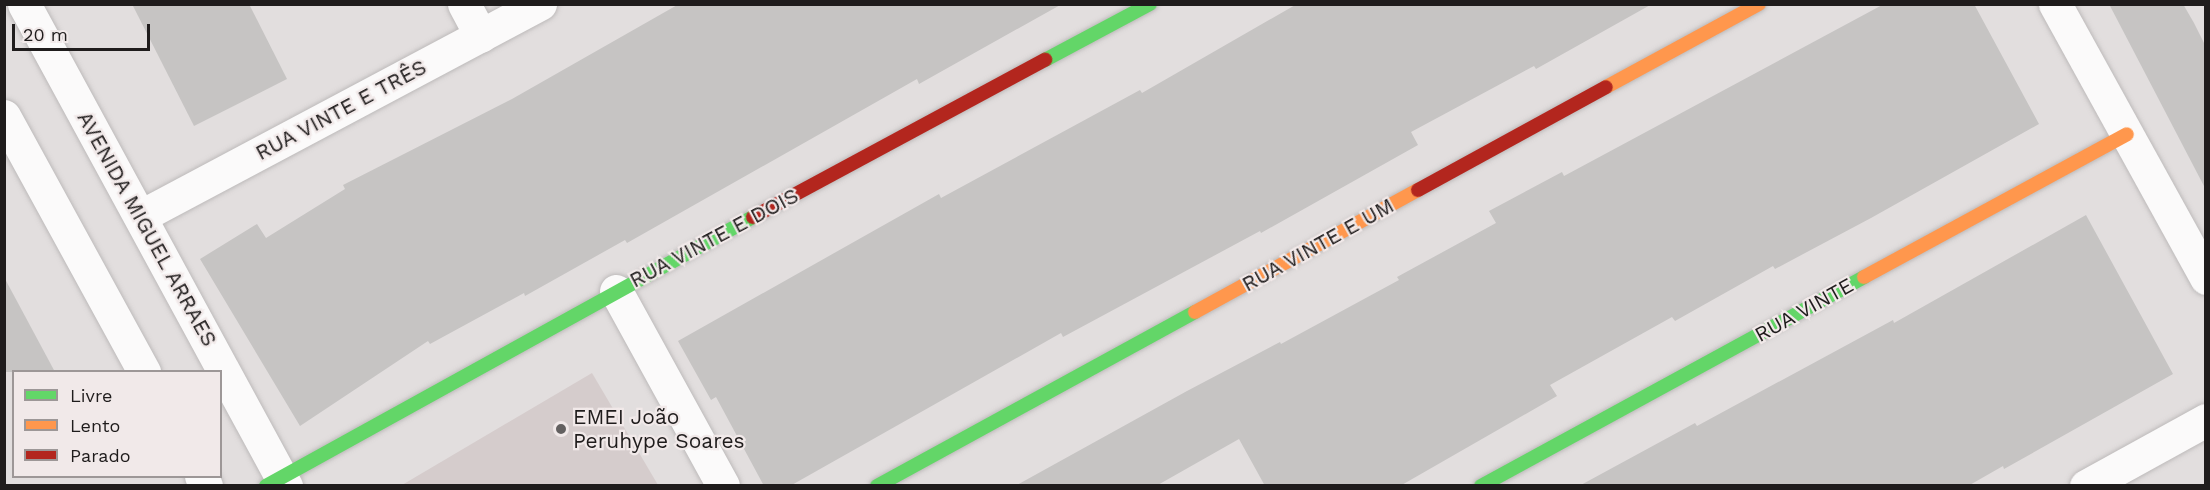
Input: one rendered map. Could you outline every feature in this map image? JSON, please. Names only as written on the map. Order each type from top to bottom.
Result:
[{"type":"street","name":"AVENIDA MIGUEL ARRAES","points":[[24,4],[141,216],[220,370]]},
{"type":"street","points":[[464,4],[481,36]]},
{"type":"street","name":"RUA VINTE E TRÊS","points":[[141,216],[540,4]]},
{"type":"street","name":"RUA VINTE E DOIS","points":[[278,483],[616,291],[1150,4]]},
{"type":"street","name":"RUA VINTE E UM","points":[[877,486],[1759,4]]},
{"type":"street","points":[[2055,4],[2205,278]]},
{"type":"street","points":[[4,116],[143,370]]},
{"type":"street","name":"RUA VINTE","points":[[1481,486],[2127,134]]},
{"type":"street","points":[[616,291],[723,486]]},
{"type":"street","name":"AVENIDA MIGUEL ARRAES","points":[[222,374],[278,483]]},
{"type":"street","points":[[2086,486],[2205,420]]},
{"type":"shaded area","name":"EMEI João Peruhype Soares","points":[[592,373],[658,485],[402,485]]},
{"type":"building","points":[[132,4],[249,4],[287,79],[194,126]]},
{"type":"building","points":[[679,4],[1062,4],[919,84],[917,79],[627,243],[625,240],[525,296],[524,293],[430,344],[428,341],[300,426],[200,259],[257,224],[266,238],[345,189],[343,185],[512,99]]},
{"type":"building","points":[[1297,4],[1652,4],[1536,69],[1534,66],[1411,132],[1418,145],[1261,233],[1260,231],[1063,337],[1061,333],[790,486],[764,486],[716,397],[711,400],[678,341],[939,194],[941,198],[1140,90],[1142,93]]},
{"type":"building","points":[[1884,4],[1974,4],[2039,124],[1871,218],[1775,269],[1773,266],[1675,321],[1672,317],[1550,385],[1557,396],[1400,486],[1265,486],[1239,439],[1156,486],[1015,486],[1187,391],[1280,342],[1281,344],[1399,280],[1397,277],[1496,223],[1489,211],[1562,172],[1564,176]]},
{"type":"building","points":[[2109,4],[2183,4],[2194,23],[2205,45],[2205,188]]},
{"type":"building","points":[[2086,215],[2173,374],[2004,469],[2003,466],[1968,486],[1579,486],[1695,423],[1697,426],[1893,320],[1894,323]]},
{"type":"building","points":[[4,277],[54,370],[4,372]]},
{"type":"traffic: fast","points":[[1045,60],[1150,4]]},
{"type":"traffic: fast","points":[[266,486],[753,217]]},
{"type":"traffic: fast","points":[[1481,486],[1864,277]]},
{"type":"traffic: fast","points":[[877,486],[1195,312]]},
{"type":"traffic: slow","points":[[1606,87],[1759,4]]},
{"type":"traffic: slow","points":[[1864,277],[2127,134]]},
{"type":"traffic: slow","points":[[1195,312],[1418,190]]},
{"type":"traffic: jam","points":[[753,217],[1045,60]]},
{"type":"traffic: jam","points":[[1418,190],[1606,87]]},
{"type":"place","name":"EMEI João Peruhype Soares","points":[[561,429]]}]
